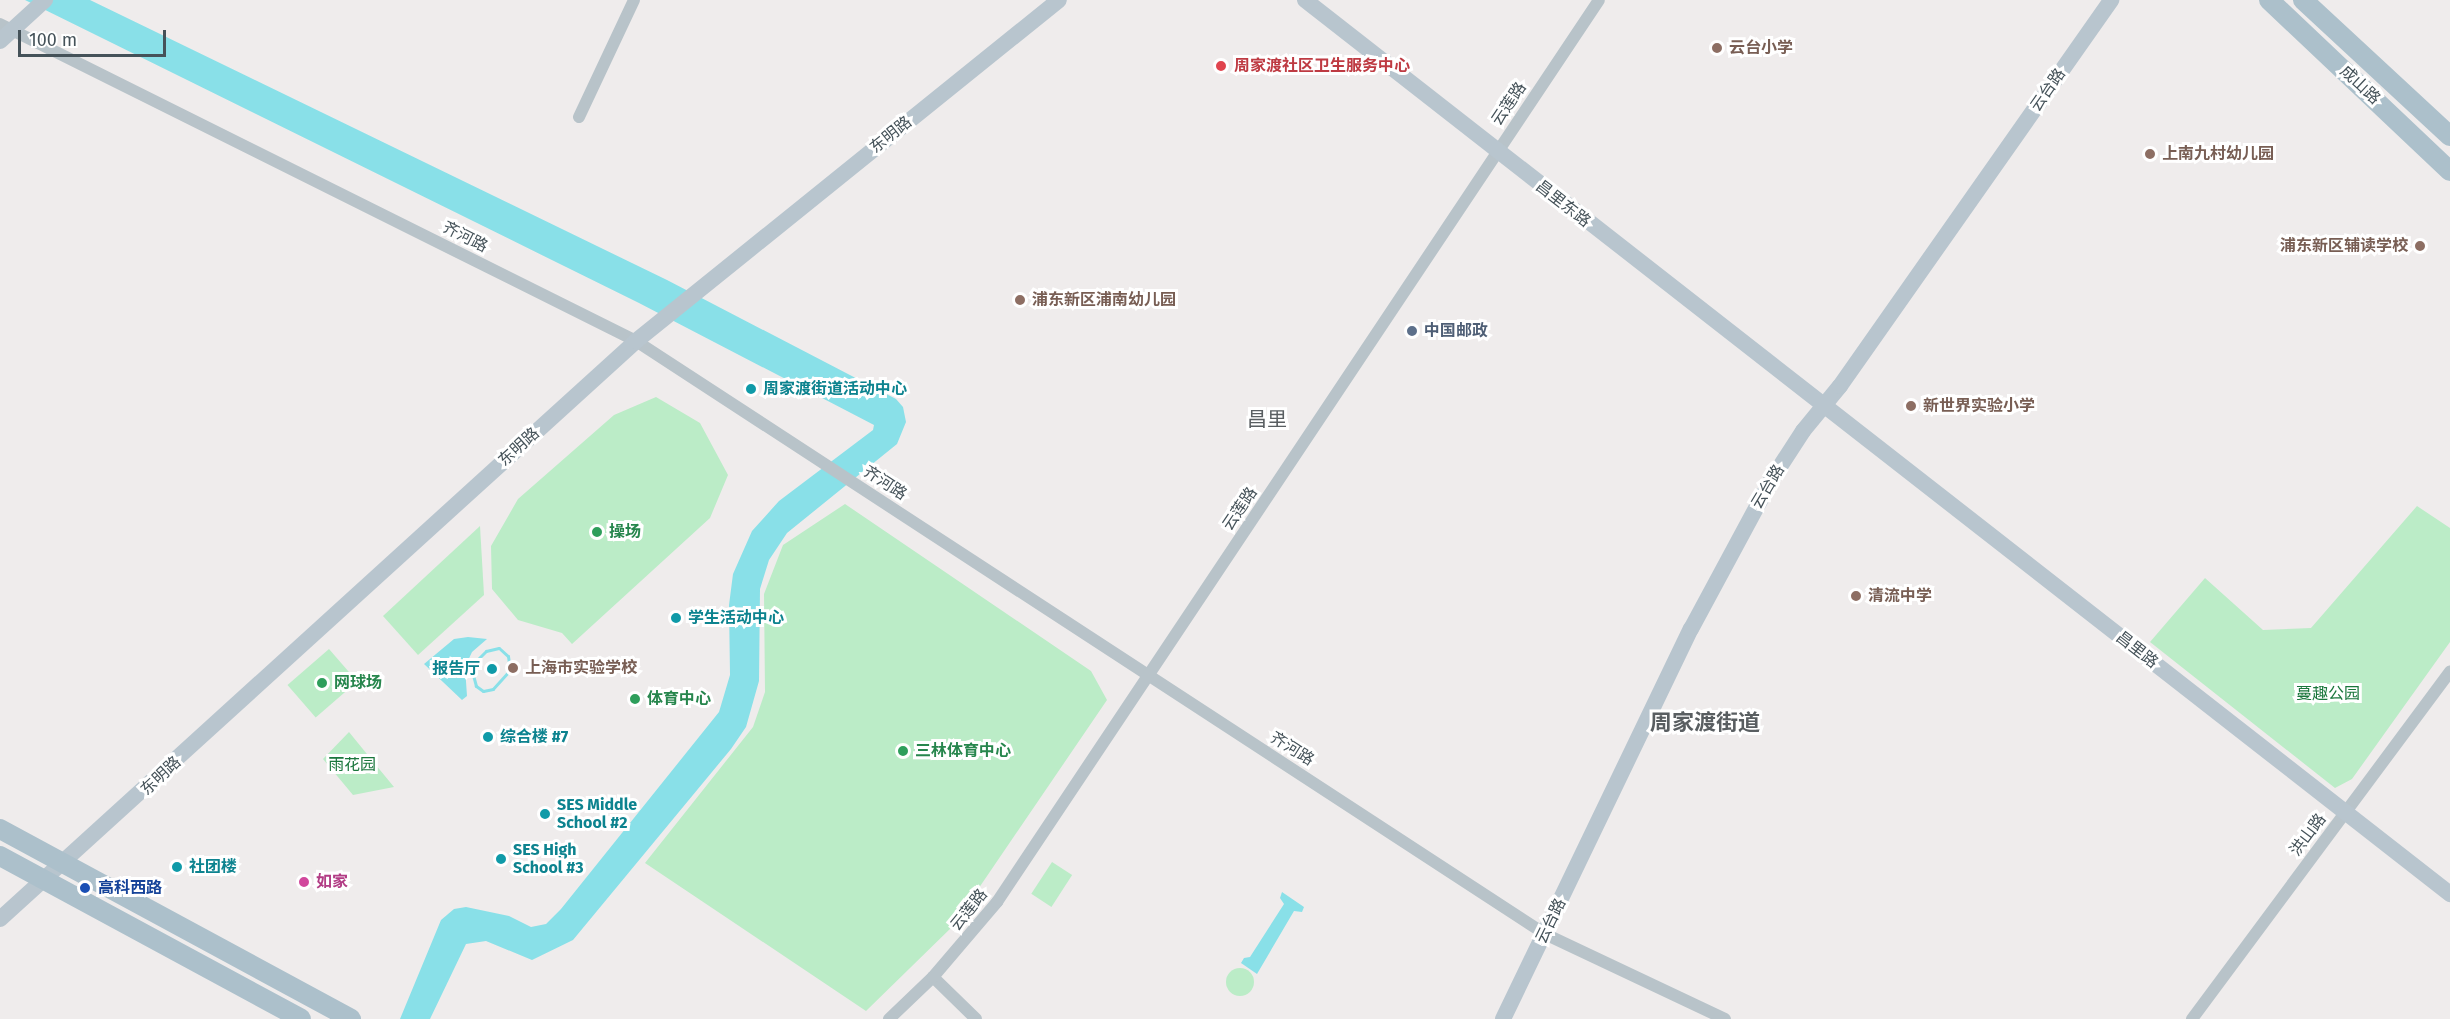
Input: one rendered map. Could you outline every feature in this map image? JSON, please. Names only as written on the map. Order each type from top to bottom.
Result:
[{"type":"main road","name":"成山路","points":[[2269,0],[2450,171]]},
{"type":"main road","name":"成山路","points":[[2303,0],[2450,136]]},
{"type":"main road","points":[[0,829],[351,1019]]},
{"type":"main road","points":[[0,856],[301,1019]]},
{"type":"street","points":[[579,117],[634,0]]},
{"type":"street","name":"东明路","points":[[0,919],[65,864],[636,341],[1059,0]]},
{"type":"street","name":"昌里东路","points":[[1305,0],[1823,407]]},
{"type":"street","name":"云莲路","points":[[889,1019],[933,977],[998,902],[1151,676],[1599,0]]},
{"type":"street","name":"云台路","points":[[1503,1019],[1739,535],[1803,431],[1823,407],[2110,0]]},
{"type":"street","points":[[4,31],[39,5]]},
{"type":"street","name":"齐河路","points":[[4,31],[636,341],[1545,934],[1725,1019]]},
{"type":"street","name":"昌里路","points":[[1823,407],[2450,894]]},
{"type":"street","name":"洪山路","points":[[2192,1019],[2450,671]]},
{"type":"street","points":[[933,977],[976,1019]]},
{"type":"green space","name":"操场","points":[[656,397],[700,423],[728,475],[710,518],[572,644],[562,633],[518,620],[492,589],[491,546],[518,499],[614,415]]},
{"type":"green space","name":"三林体育中心","points":[[845,504],[1091,671],[1107,700],[953,926],[866,1011],[645,863],[753,727],[765,692],[764,594],[783,545]]},
{"type":"green space","name":"蔓趣公园","points":[[2417,506],[2450,528],[2450,642],[2352,779],[2335,788],[2150,642],[2205,578],[2263,630],[2311,628]]},
{"type":"green space","points":[[480,526],[484,595],[418,655],[383,616]]},
{"type":"green space","name":"网球场","points":[[329,649],[357,681],[316,718],[287,685]]},
{"type":"green space","name":"雨花园","points":[[349,732],[394,787],[353,795],[323,759]]},
{"type":"green space","points":[[1052,862],[1072,875],[1051,907],[1031,894]]},
{"type":"green space","points":[[1240,968],[1250,972],[1254,982],[1250,992],[1240,996],[1230,992],[1226,982],[1230,972]]},
{"type":"water","points":[[25,0],[90,0],[667,280],[896,399],[903,407],[906,422],[897,444],[787,533],[769,560],[760,589],[759,681],[746,727],[731,749],[573,940],[532,960],[486,941],[466,944],[430,1019],[400,1019],[441,920],[454,909],[466,907],[509,916],[531,927],[546,924],[561,909],[719,712],[730,675],[729,605],[733,574],[752,531],[779,501],[873,430],[874,425],[639,303]]},
{"type":"water","points":[[468,637],[487,639],[472,652],[465,667],[467,696],[462,700],[424,664],[454,639]]},
{"type":"water","points":[[1282,892],[1304,907],[1302,912],[1294,911],[1257,974],[1241,963],[1244,958],[1250,957],[1284,904],[1280,898]]},
{"type":"waterway","points":[[499,648],[508,656],[510,670],[493,689],[483,691],[476,686],[473,675],[477,660],[486,651],[499,648]]},
{"type":"place","name":"云台小学","points":[[1717,48]]},
{"type":"place","name":"周家渡社区卫生服务中心","points":[[1221,66]]},
{"type":"place","name":"上南九村幼儿园","points":[[2150,154]]},
{"type":"place","name":"浦东新区辅读学校","points":[[2420,246]]},
{"type":"place","name":"浦东新区浦南幼儿园","points":[[1020,300]]},
{"type":"place","name":"中国邮政","points":[[1412,331]]},
{"type":"place","name":"周家渡街道活动中心","points":[[751,389]]},
{"type":"place","name":"新世界实验小学","points":[[1911,406]]},
{"type":"place","name":"操场","points":[[597,532]]},
{"type":"place","name":"清流中学","points":[[1856,596]]},
{"type":"place","name":"学生活动中心","points":[[676,618]]},
{"type":"place","name":"上海市实验学校","points":[[513,668]]},
{"type":"place","name":"报告厅","points":[[492,669]]},
{"type":"place","name":"网球场","points":[[322,683]]},
{"type":"place","name":"体育中心","points":[[635,699]]},
{"type":"place","name":"综合楼 #7","points":[[488,737]]},
{"type":"place","name":"三林体育中心","points":[[903,751]]},
{"type":"place","name":"SES Middle School #2","points":[[545,814]]},
{"type":"place","name":"SES High School #3","points":[[501,859]]},
{"type":"place","name":"社团楼","points":[[177,867]]},
{"type":"place","name":"如家","points":[[304,882]]},
{"type":"place","name":"高科西路","points":[[85,888]]},
{"type":"district","name":"昌里","points":[[1267,419]]},
{"type":"district","name":"周家渡街道","points":[[1705,723]]}]
